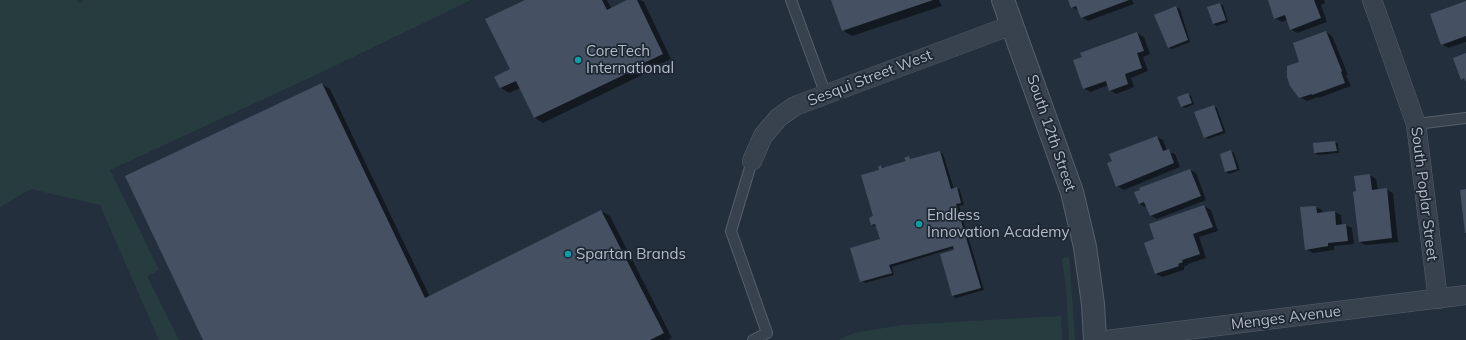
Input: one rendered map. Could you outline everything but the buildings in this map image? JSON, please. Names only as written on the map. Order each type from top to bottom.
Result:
[{"type":"street","name":"South 12th Street","points":[[1003,0],[1072,192],[1085,247],[1093,304],[1096,340]]},
{"type":"street","name":"South Poplar Street","points":[[1372,0],[1416,124],[1438,299]]},
{"type":"street","name":"Sesqui Street West","points":[[752,161],[763,136],[778,118],[795,106],[1012,25]]},
{"type":"street","name":"Menges Avenue","points":[[1106,340],[1466,295]]},
{"type":"lane","points":[[791,0],[826,95]]},
{"type":"lane","points":[[1416,124],[1466,118]]},
{"type":"lane","points":[[752,161],[731,232],[767,333],[753,340]]},
{"type":"green space","points":[[0,0],[77,0],[80,3],[83,0],[471,0],[322,72],[110,170],[159,270],[147,276],[179,340],[159,340],[100,205],[31,189],[0,207]]},
{"type":"green space","points":[[1069,257],[1075,340],[1069,340],[1066,286],[1062,258]]},
{"type":"green space","points":[[1061,316],[1062,340],[839,340],[854,333],[902,325]]},
{"type":"place","name":"CoreTech International","points":[[578,60]]},
{"type":"place","name":"Endless Innovation Academy","points":[[919,224]]},
{"type":"place","name":"Spartan Brands","points":[[568,254]]}]
